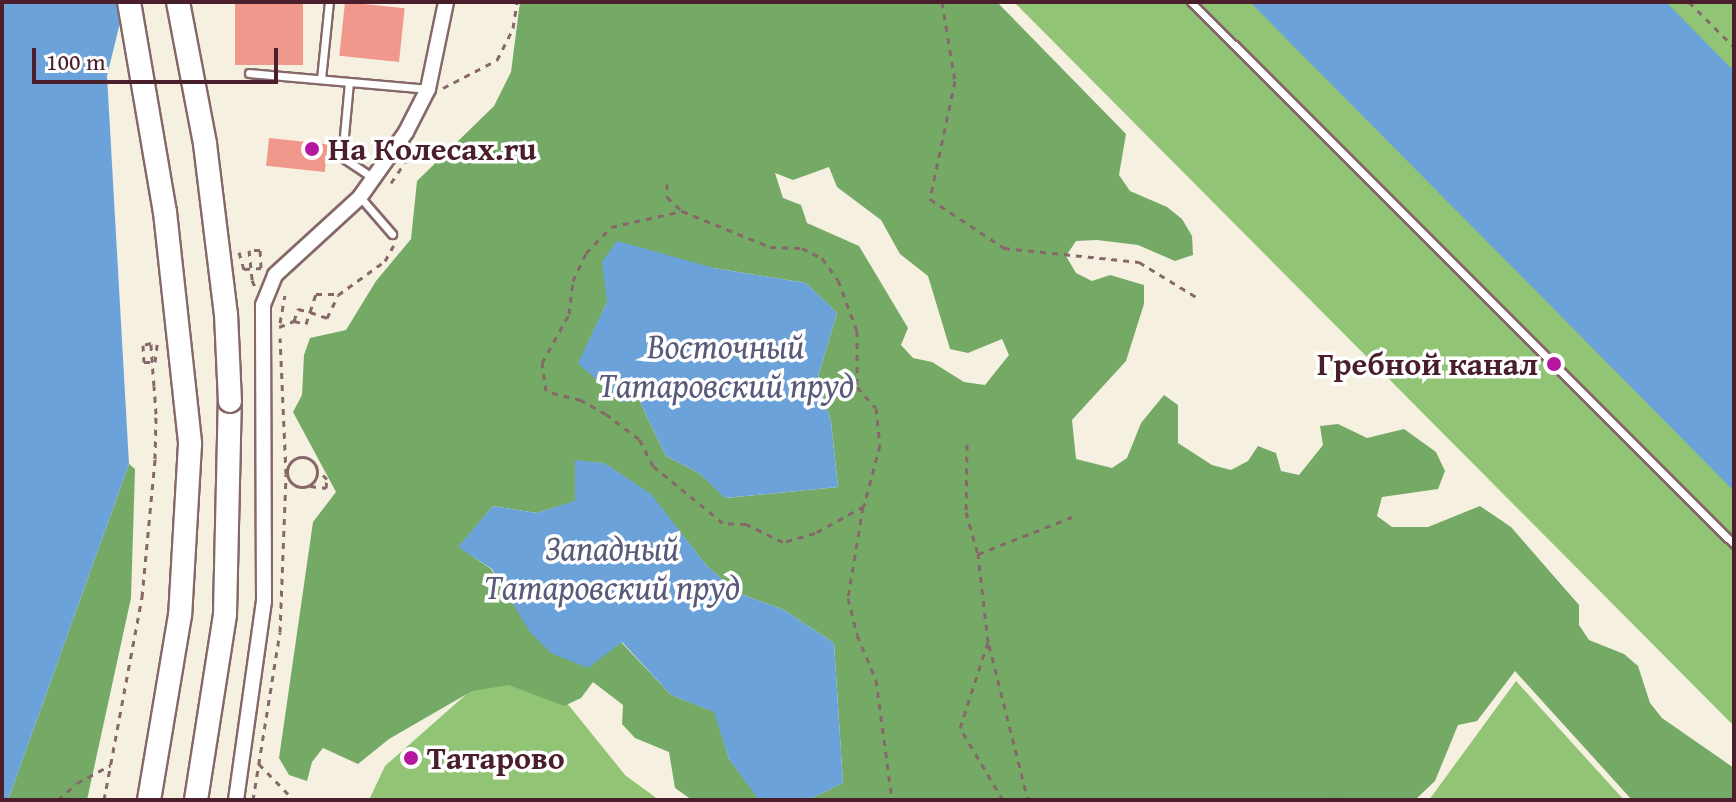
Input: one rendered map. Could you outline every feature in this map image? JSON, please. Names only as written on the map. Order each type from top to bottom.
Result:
[{"type":"main road","points":[[129,2],[165,212],[190,444],[180,615],[149,800]]},
{"type":"main road","points":[[178,2],[205,144],[226,314],[230,401],[225,614],[196,800]]},
{"type":"street","points":[[236,800],[264,601],[263,305],[288,259],[364,202],[375,179],[436,93],[446,2]]},
{"type":"lane","points":[[321,79],[329,2]]},
{"type":"lane","points":[[1191,2],[1734,544]]},
{"type":"lane","points":[[249,73],[436,93]]},
{"type":"lane","points":[[349,82],[342,157],[375,179]]},
{"type":"lane","points":[[364,202],[392,234]]},
{"type":"path","points":[[436,93],[497,60],[513,28],[517,2]]},
{"type":"path","points":[[942,2],[955,81],[930,199],[1004,248],[1139,262],[1198,298]]},
{"type":"path","points":[[1689,2],[1734,47]]},
{"type":"path","points":[[436,93],[447,73]]},
{"type":"path","points":[[364,202],[415,145]]},
{"type":"path","points":[[667,184],[667,197],[682,211],[770,247],[802,248],[822,258],[838,280],[857,331],[857,387],[876,408],[880,445],[864,506],[848,598],[876,680],[892,800]]},
{"type":"path","points":[[682,211],[611,227],[586,253],[573,281],[569,314],[542,363],[546,391],[606,414],[639,439],[653,466],[723,523],[746,524],[783,542],[815,533],[864,506]]},
{"type":"path","points":[[294,321],[298,309],[327,318],[338,295],[385,261],[393,251],[392,234]]},
{"type":"path","points":[[242,252],[244,269],[253,269],[261,268],[260,250],[249,250],[250,265],[252,280]]},
{"type":"path","points":[[253,800],[280,632],[286,474],[279,327],[287,289]]},
{"type":"path","points":[[279,327],[294,321],[306,324],[316,294],[338,295]]},
{"type":"path","points":[[104,800],[142,597],[156,414],[153,374],[152,359],[151,343],[143,345],[144,362],[155,362],[154,340]]},
{"type":"path","points":[[967,444],[966,512],[978,554],[988,642],[1028,800]]},
{"type":"path","points":[[302,456],[314,461],[327,479],[326,488],[299,488],[286,474],[302,456]]},
{"type":"path","points":[[310,486],[319,471]]},
{"type":"path","points":[[978,554],[1072,517]]},
{"type":"path","points":[[988,642],[960,728],[1003,800]]},
{"type":"path","points":[[259,764],[294,800]]},
{"type":"path","points":[[58,800],[77,783],[112,765]]},
{"type":"green space","points":[[520,2],[997,2],[1126,134],[1119,175],[1130,191],[1167,207],[1182,219],[1192,236],[1193,255],[1175,261],[1138,245],[1097,240],[1076,241],[1066,256],[1076,273],[1092,281],[1110,275],[1144,285],[1144,304],[1126,361],[1072,420],[1076,459],[1112,468],[1127,458],[1141,423],[1164,395],[1178,405],[1178,443],[1212,465],[1231,470],[1248,461],[1258,446],[1276,453],[1281,471],[1299,475],[1323,445],[1320,426],[1338,424],[1367,438],[1404,429],[1436,452],[1445,471],[1438,489],[1382,497],[1377,516],[1392,527],[1428,527],[1480,506],[1511,527],[1579,605],[1579,625],[1589,640],[1624,654],[1638,666],[1650,703],[1662,718],[1734,768],[1734,800],[1632,800],[1515,671],[1477,721],[1458,725],[1435,781],[1415,800],[808,800],[843,783],[834,643],[784,610],[738,593],[707,566],[650,494],[604,463],[575,461],[576,501],[537,513],[493,506],[459,547],[491,569],[510,597],[621,642],[671,695],[715,712],[729,759],[760,800],[692,800],[675,788],[669,752],[635,738],[622,724],[623,705],[593,682],[581,698],[564,706],[509,685],[472,691],[389,739],[358,764],[323,748],[312,762],[307,781],[289,775],[279,758],[313,522],[336,492],[293,412],[302,395],[304,355],[310,338],[346,330],[376,281],[411,239],[417,181],[494,106],[511,72]],"holes":[[[829,167],[837,187],[881,220],[900,254],[928,276],[950,349],[968,353],[1002,339],[1009,355],[985,385],[964,382],[932,362],[913,358],[901,345],[908,328],[859,246],[807,223],[801,205],[783,198],[775,173],[793,180]],[[714,268],[806,283],[837,313],[818,377],[831,422],[838,487],[726,498],[699,473],[666,456],[639,400],[579,363],[607,302]]]},
{"type":"green space","name":"Гребной канал","points":[[1014,2],[1734,2],[1734,726]]},
{"type":"green space","points":[[129,464],[135,469],[131,598],[87,800],[8,800]]},
{"type":"green space","points":[[521,646],[625,775],[659,800],[369,800],[385,766]]},
{"type":"green space","points":[[1516,681],[1624,800],[1429,800]]},
{"type":"water","points":[[2,2],[125,2],[107,76],[129,464],[8,800],[2,800]]},
{"type":"water","name":"Гребной канал","points":[[1250,2],[1666,2],[1734,71],[1734,491]]},
{"type":"water","name":"Восточный Татаровский пруд","points":[[617,241],[714,268],[806,283],[837,313],[818,377],[831,422],[838,487],[725,498],[699,473],[666,456],[639,400],[621,402],[578,363],[607,302],[602,262]]},
{"type":"water","name":"Западный Татаровский пруд","points":[[575,460],[604,463],[651,494],[707,566],[738,593],[784,610],[834,643],[843,783],[808,800],[759,800],[729,759],[714,712],[671,695],[622,642],[588,668],[551,653],[530,632],[492,569],[458,547],[493,506],[537,513],[575,501]]},
{"type":"building","points":[[235,2],[303,2],[303,65],[235,65]]},
{"type":"building","points":[[345,2],[405,8],[399,62],[339,56]]},
{"type":"building","points":[[269,138],[328,144],[325,172],[266,166]]},
{"type":"place","name":"На Колесах.ru","points":[[312,149]]},
{"type":"place","name":"Гребной канал","points":[[1554,364]]},
{"type":"place","name":"Татарово","points":[[411,758]]}]
